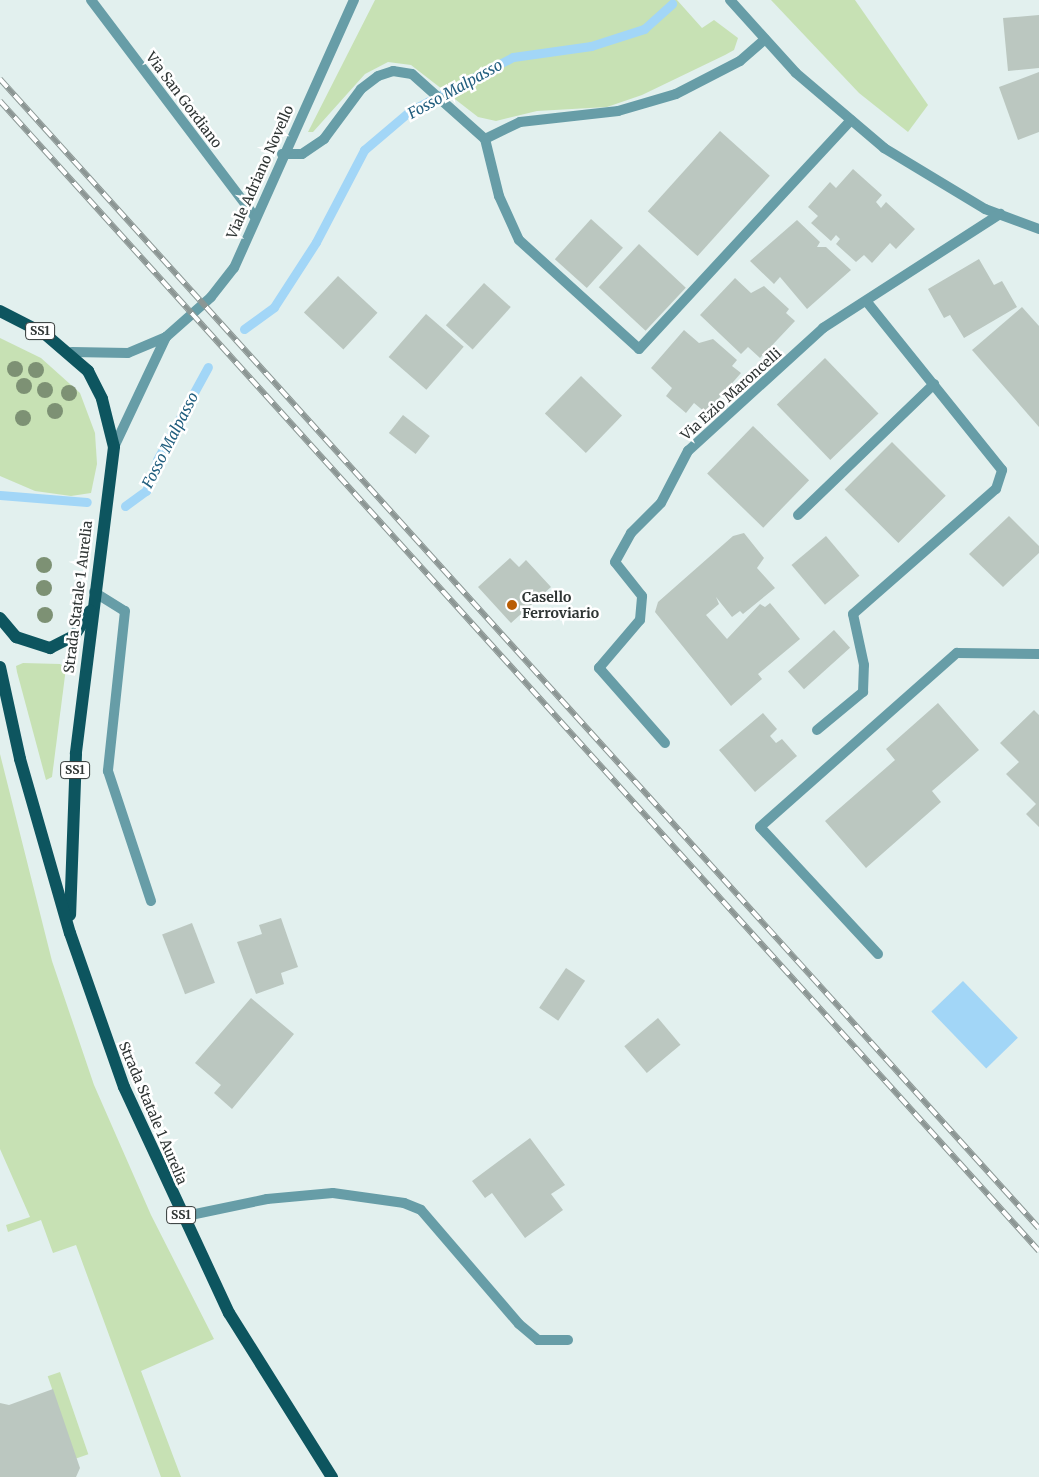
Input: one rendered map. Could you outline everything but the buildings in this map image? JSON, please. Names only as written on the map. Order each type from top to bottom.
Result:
[{"type":"main road","name":"Strada Statale 1 Aurelia","points":[[2,314],[72,352],[96,384],[114,448],[100,529],[74,773],[70,933]]},
{"type":"main road","points":[[0,618],[16,637],[50,648],[74,636],[92,609]]},
{"type":"main road","name":"Strada Statale 1 Aurelia","points":[[0,667],[20,759],[70,933],[124,1087],[182,1217],[229,1313],[332,1477]]},
{"type":"street","name":"Via San Gordiano","points":[[91,0],[255,217]]},
{"type":"street","name":"Viale Adriano Novello","points":[[72,352],[128,353],[166,337],[212,297],[234,268],[282,154],[354,0]]},
{"type":"street","points":[[730,0],[796,73],[884,148],[1000,214],[1039,230]]},
{"type":"street","points":[[485,139],[520,122],[618,111],[676,94],[740,61],[765,39]]},
{"type":"street","points":[[282,154],[302,154],[324,139],[361,89],[393,71],[412,74],[432,88],[485,139],[499,196],[519,240],[639,349],[851,120]]},
{"type":"street","name":"Via Ezio Maroncelli","points":[[665,743],[599,668],[632,632],[643,606],[642,596],[615,562],[631,533],[661,503],[688,451],[823,328],[867,302],[1000,214]]},
{"type":"street","points":[[817,730],[863,692],[864,665],[852,614],[996,489],[1002,470],[867,302]]},
{"type":"street","name":"Viale Adriano Novello","points":[[114,448],[166,337]]},
{"type":"street","points":[[798,515],[934,384]]},
{"type":"street","points":[[94,592],[125,611],[108,771],[151,900]]},
{"type":"street","points":[[878,954],[760,827],[957,653],[1039,654]]},
{"type":"street","points":[[182,1217],[267,1198],[333,1193],[404,1203],[421,1210],[519,1324],[538,1340],[568,1340]]},
{"type":"green space","points":[[375,0],[677,0],[702,28],[714,20],[738,38],[734,50],[642,95],[607,107],[537,111],[496,121],[478,117],[411,65],[388,62],[365,74],[313,132],[308,132]]},
{"type":"green space","points":[[771,0],[855,0],[928,105],[908,132],[859,93]]},
{"type":"green space","points":[[0,338],[41,358],[80,393],[95,433],[97,464],[91,493],[71,496],[35,491],[0,476]]},
{"type":"green space","points":[[23,663],[60,664],[66,668],[52,777],[46,780],[17,672],[16,666]]},
{"type":"green space","points":[[0,754],[52,961],[94,1085],[151,1215],[214,1339],[141,1371],[181,1477],[161,1477],[76,1245],[53,1253],[41,1220],[8,1232],[6,1225],[30,1217],[0,1149]]},
{"type":"green space","points":[[60,1372],[88,1454],[76,1458],[48,1376]]},
{"type":"water","points":[[963,981],[1018,1038],[986,1068],[931,1012]]},
{"type":"waterway","name":"Fosso Malpasso","points":[[244,329],[274,307],[316,242],[364,150],[410,111],[513,57],[591,46],[644,29],[672,4]]},
{"type":"waterway","name":"Fosso Malpasso","points":[[125,506],[146,491],[157,460],[208,367]]},
{"type":"waterway","name":"Fosso Malpasso","points":[[0,495],[87,502]]},
{"type":"railway","points":[[0,79],[1039,1228]]},
{"type":"railway","points":[[0,101],[1039,1251]]},
{"type":"place","name":"Casello Ferroviario","points":[[512,605]]}]
